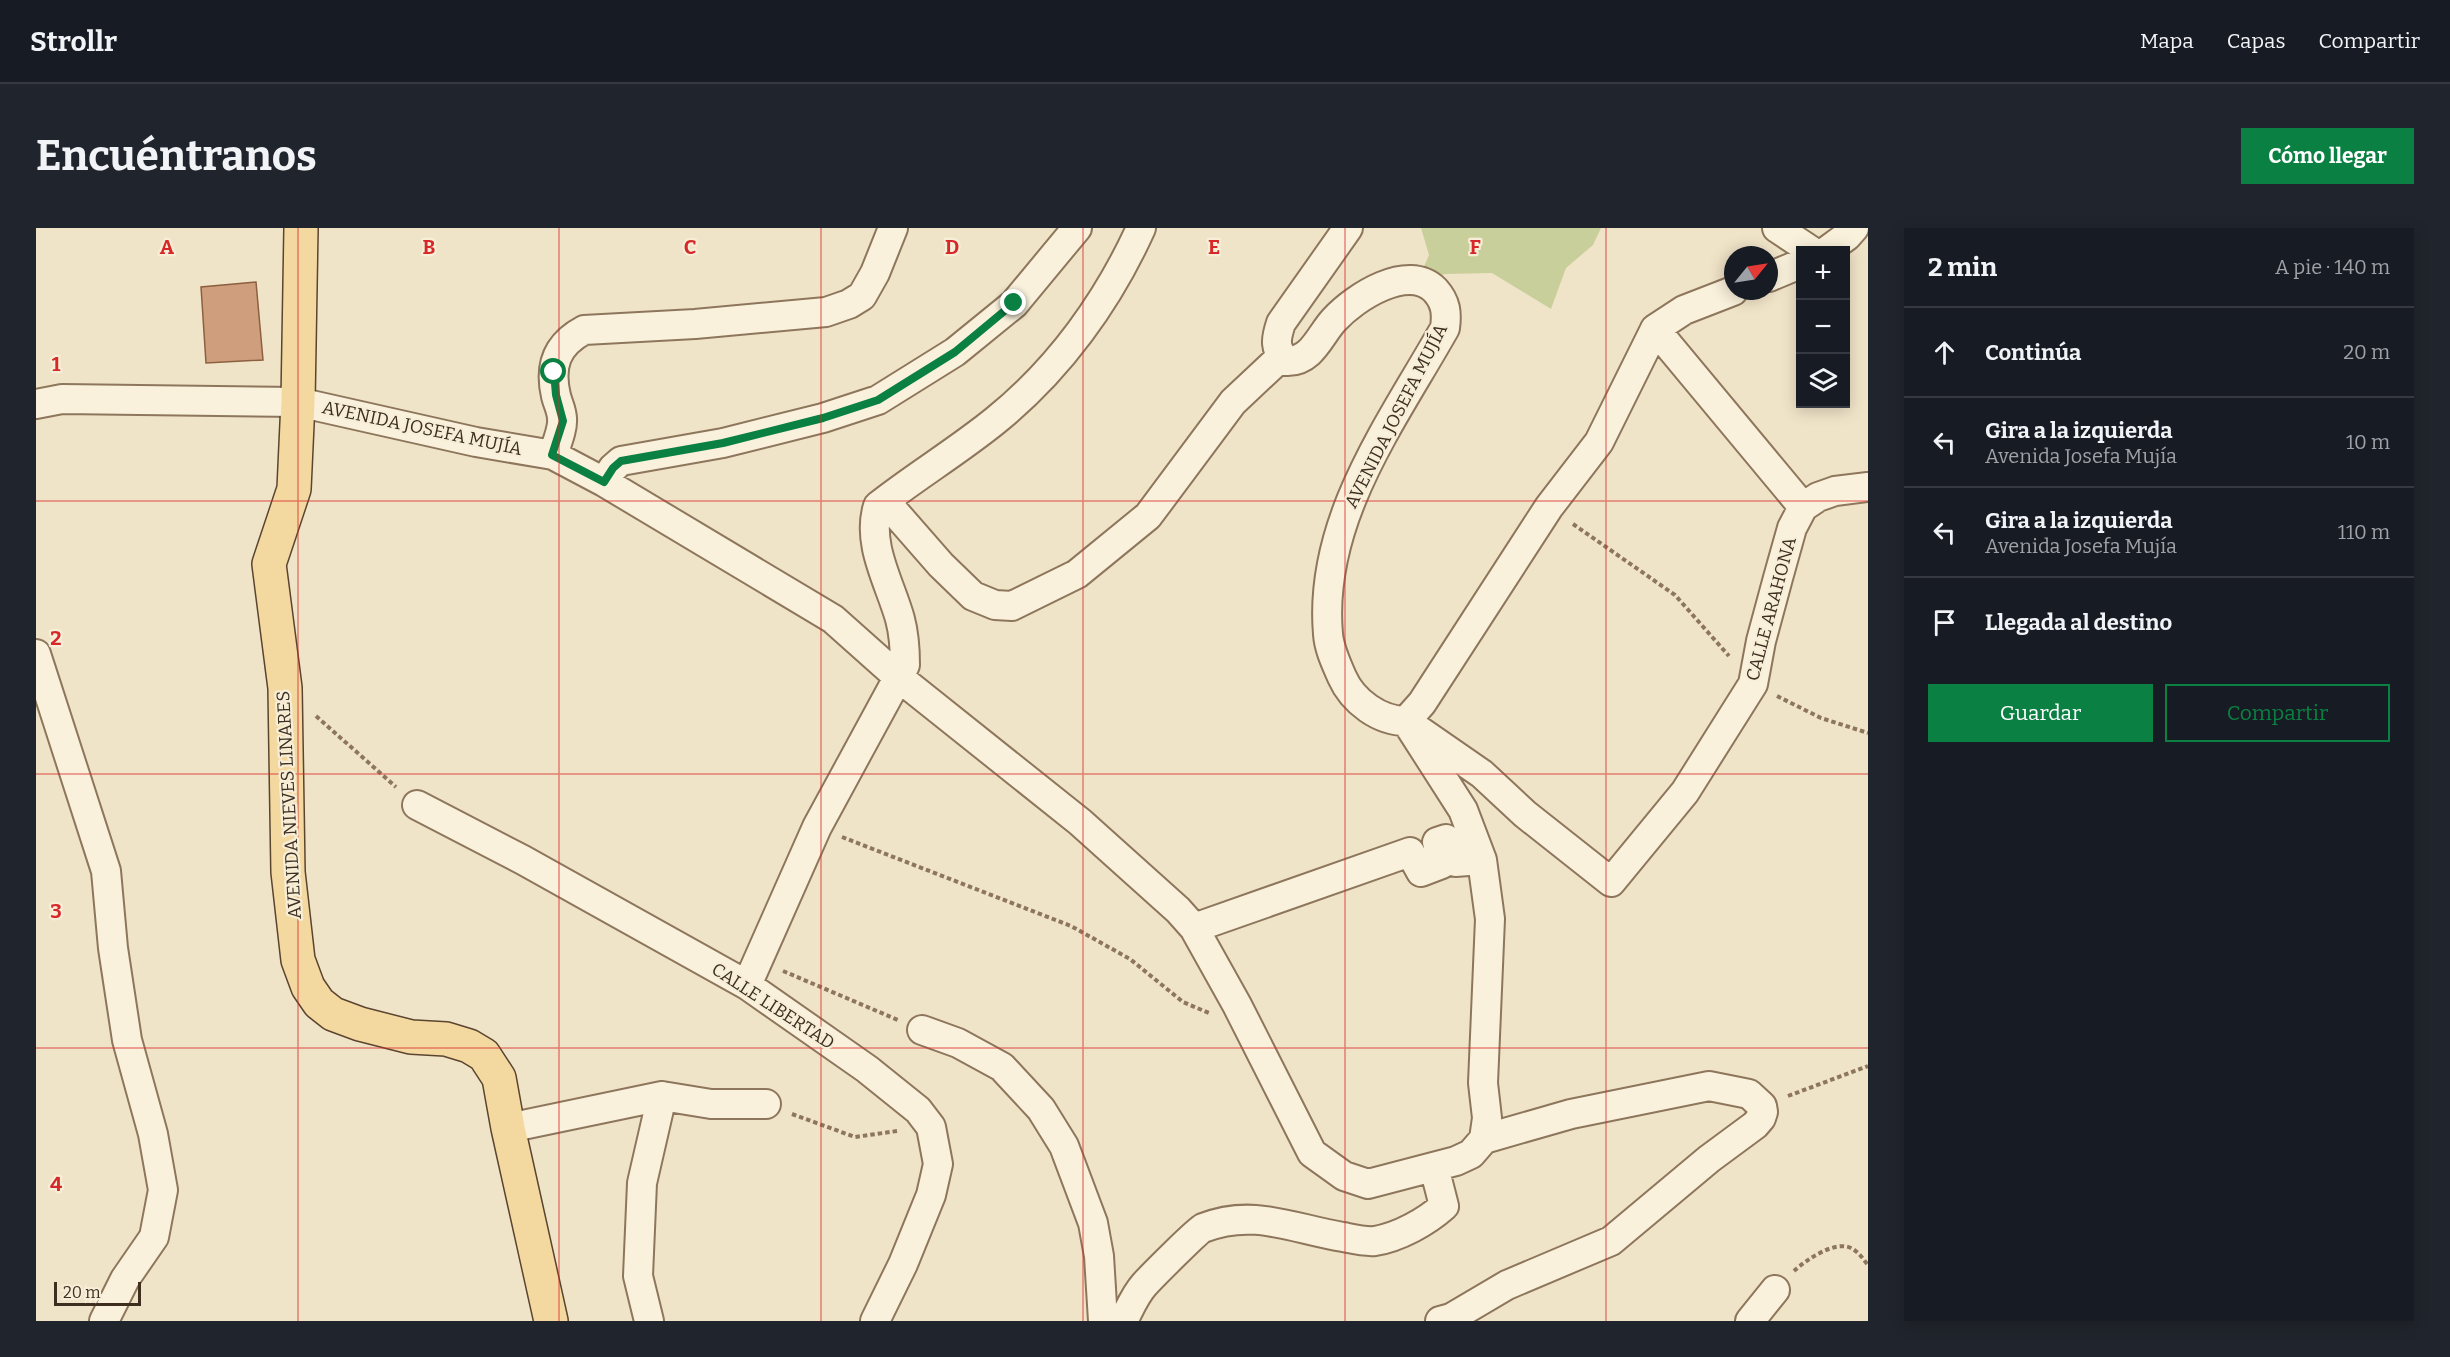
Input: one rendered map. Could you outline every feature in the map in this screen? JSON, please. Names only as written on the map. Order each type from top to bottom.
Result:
[{"type":"main road","name":"AVENIDA NIEVES LINARES","points":[[301,228],[294,489],[269,564],[285,688],[288,872],[298,960],[308,987],[319,1003],[333,1014],[360,1024],[411,1037],[446,1039],[469,1046],[484,1055],[500,1078],[507,1128],[551,1321]]},
{"type":"street","points":[[552,455],[563,421],[556,395],[555,361],[570,337],[584,330],[705,323],[826,312],[862,296],[875,273],[893,228]]},
{"type":"street","points":[[604,482],[613,468],[621,461],[723,443],[823,418],[878,400],[955,352],[1014,303],[1077,228]]},
{"type":"street","points":[[753,972],[816,827],[905,665],[905,642],[876,542],[873,521],[878,507],[997,419],[1058,361],[1104,298],[1142,228]]},
{"type":"street","points":[[885,501],[940,565],[974,596],[996,605],[1012,606],[1077,574],[1148,516],[1233,402],[1282,356],[1277,349],[1276,339],[1281,323],[1348,228]]},
{"type":"street","points":[[1777,228],[1803,246]]},
{"type":"street","points":[[1833,246],[1854,228]]},
{"type":"street","points":[[1778,273],[1796,266]]},
{"type":"street","name":"AVENIDA JOSEFA MUJÍA","points":[[1282,356],[1288,361],[1305,357],[1335,319],[1369,293],[1397,280],[1420,282],[1432,288],[1440,296],[1447,311],[1445,328],[1360,477],[1343,520],[1331,573],[1328,635],[1332,654],[1346,687],[1367,708],[1390,721],[1406,721]]},
{"type":"street","points":[[1440,1321],[1451,1318],[1507,1285],[1611,1241],[1761,1118],[1762,1106],[1749,1094],[1709,1086],[1571,1114],[1484,1138],[1490,919],[1482,860],[1463,810],[1406,721],[1422,703],[1548,507],[1599,442],[1655,329],[1684,310],[1724,294]]},
{"type":"street","points":[[1655,329],[1803,507],[1818,497],[1835,491],[1868,487]]},
{"type":"street","name":"AVENIDA JOSEFA MUJÍA","points":[[36,404],[62,399],[298,402],[476,442],[552,455],[604,482],[833,619],[897,676],[1080,822],[1178,910],[1194,928],[1237,1005],[1312,1153],[1344,1176],[1368,1184],[1434,1167],[1471,1154],[1484,1138]]},
{"type":"street","name":"CALLE ARAHONA","points":[[1406,721],[1482,774],[1611,882],[1685,792],[1753,684],[1761,641],[1780,568],[1792,528],[1803,507]]},
{"type":"street","points":[[36,654],[106,871],[113,948],[127,1040],[153,1134],[163,1190],[154,1237],[125,1279],[104,1321]]},
{"type":"street","name":"CALLE LIBERTAD","points":[[417,805],[523,860],[753,972],[918,1110],[931,1126]]},
{"type":"street","points":[[1194,928],[1410,852],[1421,872],[1442,864],[1437,842],[1446,839],[1455,862],[1482,860]]},
{"type":"street","points":[[922,1030],[958,1043],[1002,1067],[1041,1109],[1053,1128],[1064,1146],[1092,1224],[1099,1256],[1103,1321]]},
{"type":"street","points":[[507,1128],[662,1096],[711,1104],[766,1104]]},
{"type":"street","points":[[649,1321],[638,1276],[642,1183],[662,1096]]},
{"type":"street","points":[[876,1321],[931,1195],[938,1164],[931,1126]]},
{"type":"street","points":[[1123,1321],[1143,1286],[1201,1229],[1236,1219],[1264,1219],[1356,1239],[1374,1241],[1394,1236],[1434,1215],[1444,1206],[1434,1167]]},
{"type":"street","points":[[1750,1321],[1775,1290]]},
{"type":"path","points":[[1548,507],[1675,595],[1753,684],[1821,718],[1868,733]]},
{"type":"path","points":[[285,688],[417,805]]},
{"type":"path","points":[[816,827],[1071,926],[1130,959],[1183,1002],[1202,1011],[1212,1015],[1237,1005]]},
{"type":"path","points":[[753,972],[922,1030]]},
{"type":"path","points":[[1762,1106],[1868,1066]]},
{"type":"path","points":[[766,1104],[855,1137],[931,1126]]},
{"type":"path","points":[[1775,1290],[1807,1258],[1839,1246],[1848,1246],[1858,1252],[1868,1265]]},
{"type":"green space","points":[[1421,228],[1601,228],[1593,245],[1566,268],[1551,309],[1492,273],[1446,274],[1419,278],[1429,255]]},
{"type":"building","points":[[256,282],[263,360],[206,363],[201,287]]},
{"type":"route","points":[[554,372],[556,395],[563,421],[552,455],[604,482],[613,468],[621,461],[723,443],[823,418],[878,400],[955,352],[1014,303]]}]
